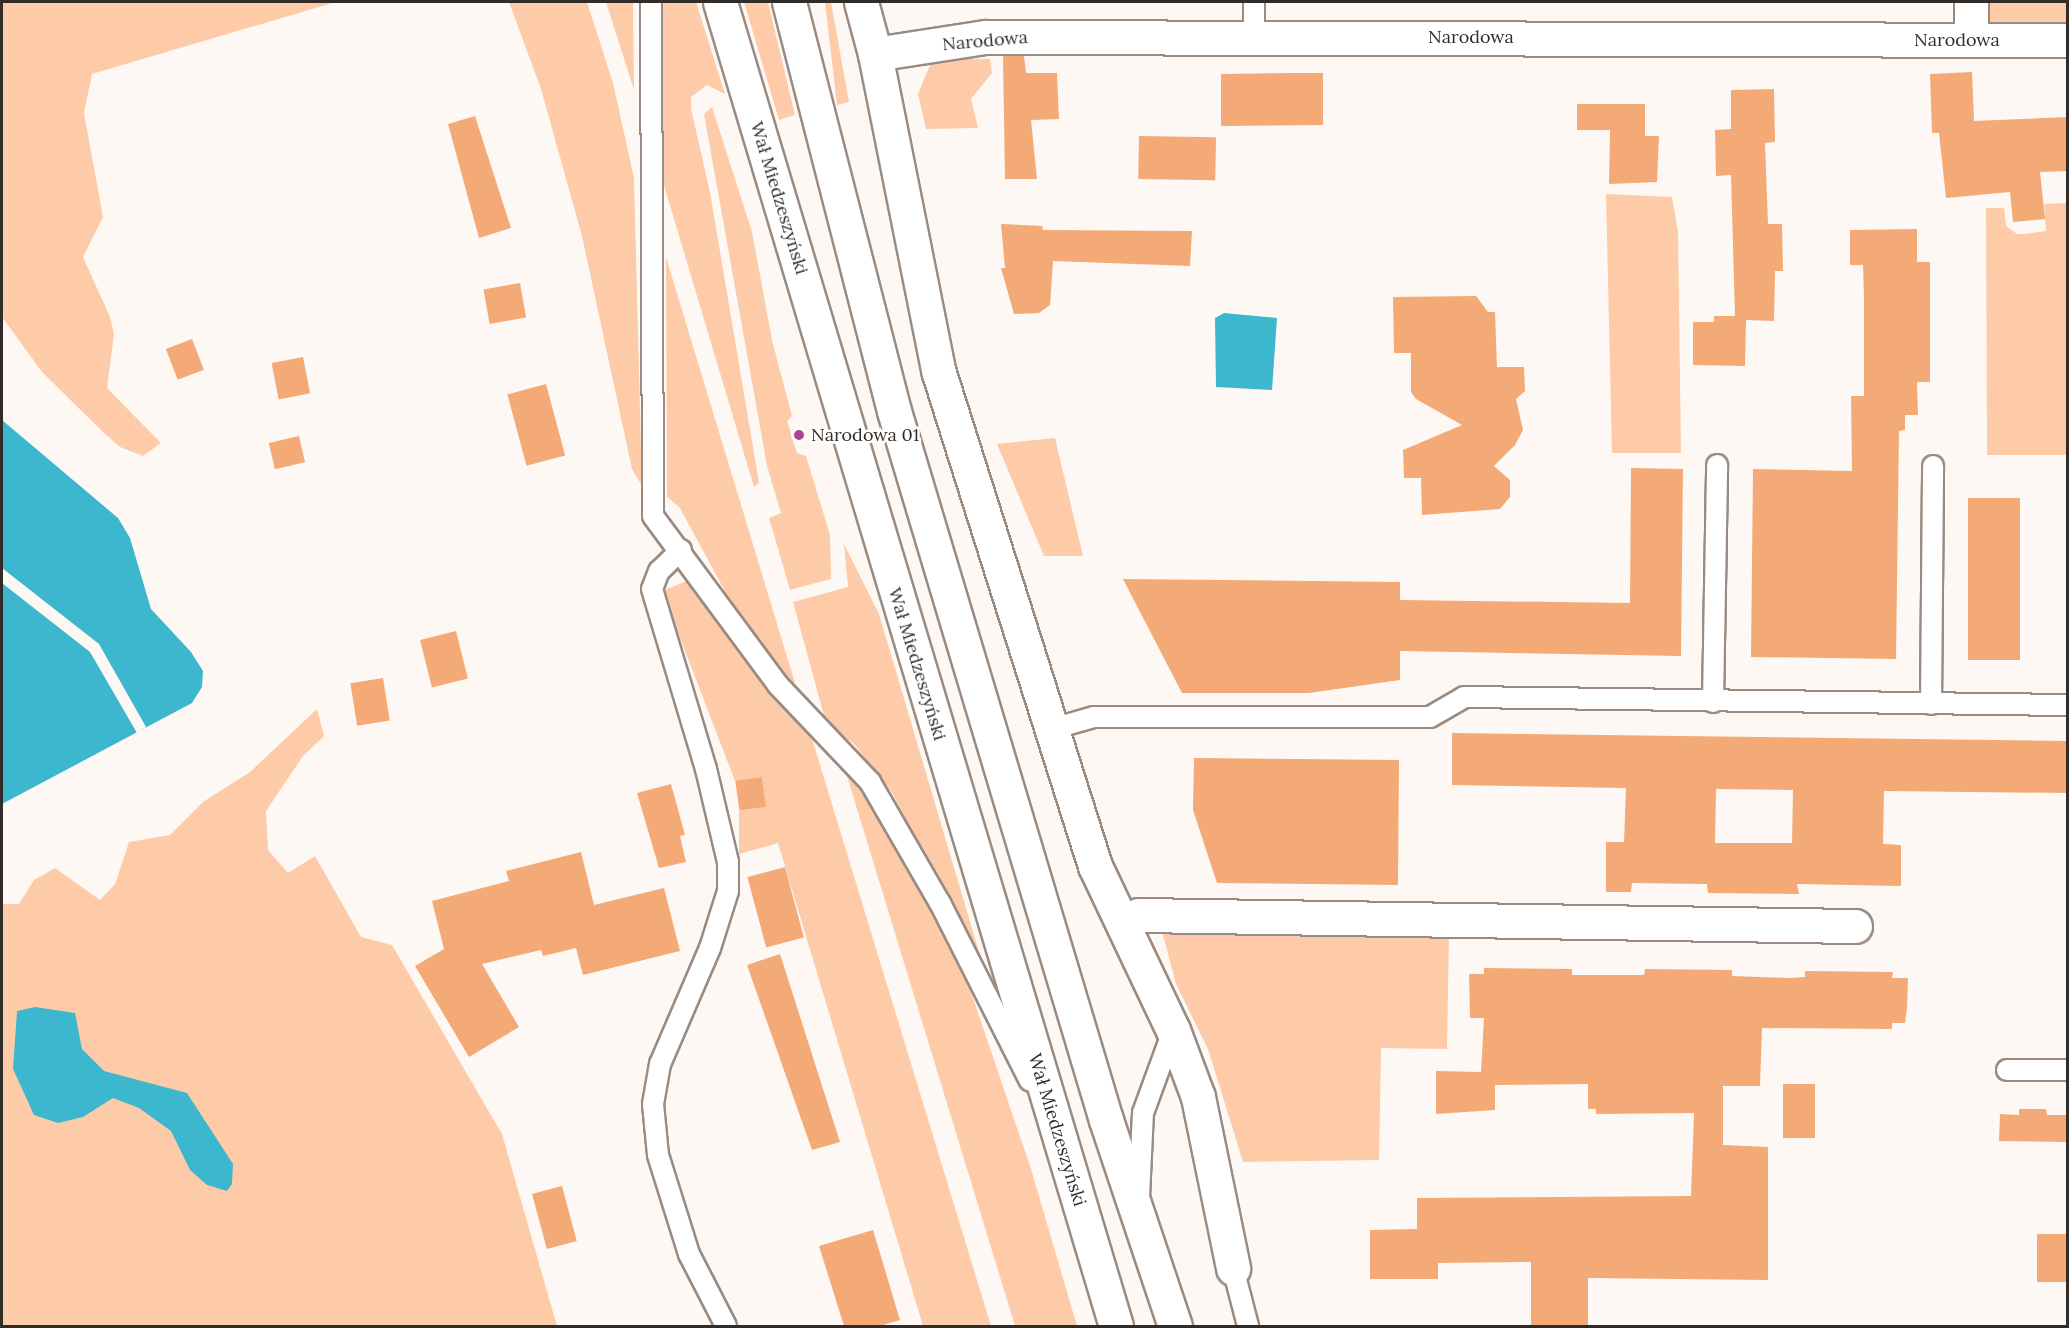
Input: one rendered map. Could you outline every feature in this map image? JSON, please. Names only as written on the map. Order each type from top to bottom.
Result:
[{"type":"street","name":"Wał Miedzeszyński","points":[[720,2],[1116,1326]]},
{"type":"street","points":[[789,2],[891,401],[1079,1031],[1175,1326]]},
{"type":"street","points":[[861,2],[875,54],[939,373],[1095,866],[1173,1030],[1198,1096],[1233,1268]]},
{"type":"street","points":[[1971,2],[1971,40]]},
{"type":"street","name":"Narodowa","points":[[875,54],[985,37],[2067,40]]},
{"type":"street","points":[[1138,915],[1855,927]]},
{"type":"lane","points":[[651,2],[653,516],[681,550],[778,685],[870,782],[940,903],[1061,1143]]},
{"type":"lane","points":[[1254,2],[1254,36]]},
{"type":"lane","points":[[1713,702],[1716,465]]},
{"type":"lane","points":[[1931,704],[1933,466]]},
{"type":"lane","points":[[681,550],[659,571],[652,589],[706,769],[728,862],[728,891],[710,948],[660,1064],[653,1104],[658,1155],[689,1254],[726,1326]]},
{"type":"lane","points":[[1052,729],[1094,717],[1430,717],[1464,697],[2067,705]]},
{"type":"lane","points":[[1139,1218],[1143,1113],[1173,1030]]},
{"type":"lane","points":[[2007,1070],[2067,1070]]},
{"type":"lane","points":[[1233,1268],[1248,1326]]},
{"type":"shaded area","points":[[2,2],[336,2],[92,74],[84,113],[103,217],[83,257],[110,317],[114,334],[107,388],[161,443],[143,456],[120,447],[42,372],[2,317]]},
{"type":"shaded area","points":[[509,2],[587,2],[613,83],[634,178],[642,486],[632,469],[582,236],[541,89]]},
{"type":"shaded area","points":[[606,2],[633,2],[634,90]]},
{"type":"shaded area","points":[[660,2],[696,2],[725,94],[707,85],[691,97],[691,109],[710,192],[759,483],[754,487],[663,182]]},
{"type":"shaded area","points":[[744,2],[768,2],[795,115],[779,120]]},
{"type":"shaded area","points":[[825,2],[831,2],[849,102],[837,105]]},
{"type":"shaded area","points":[[1982,2],[2067,2],[2067,26],[1982,26]]},
{"type":"shaded area","points":[[942,58],[990,59],[992,73],[971,99],[978,128],[926,129],[918,94],[930,65]]},
{"type":"shaded area","points":[[712,107],[752,232],[772,340],[792,416],[787,421],[797,453],[806,456],[830,535],[831,579],[790,590],[769,518],[781,513],[767,466],[704,114]]},
{"type":"shaded area","points":[[1606,194],[1672,197],[1678,232],[1681,453],[1612,453]]},
{"type":"shaded area","points":[[2067,203],[2067,455],[1987,455],[1986,208],[2004,208],[2006,226],[2017,234],[2026,234],[2046,231],[2044,204]]},
{"type":"shaded area","points":[[666,257],[795,683],[790,684],[741,621],[680,508],[667,497]]},
{"type":"shaded area","points":[[1055,438],[1083,556],[1044,556],[997,444]]},
{"type":"shaded area","points":[[844,544],[879,614],[984,969],[891,791],[854,744],[826,723],[793,602],[848,587]]},
{"type":"shaded area","points":[[689,580],[704,594],[728,637],[784,708],[810,732],[991,1326],[923,1326],[778,843],[739,854],[739,811],[766,806],[762,777],[735,781],[662,591]]},
{"type":"shaded area","points":[[317,709],[324,736],[303,756],[266,811],[268,850],[288,873],[315,856],[361,937],[392,945],[502,1134],[557,1326],[2,1326],[2,904],[19,904],[34,880],[55,868],[100,900],[115,884],[129,842],[170,835],[203,802],[250,772]]},
{"type":"shaded area","points":[[843,763],[865,789],[972,984],[970,989],[1031,1169],[1077,1326],[1015,1326]]},
{"type":"shaded area","points":[[1162,931],[1449,935],[1447,1049],[1381,1048],[1379,1160],[1243,1162],[1208,1049],[1176,984]]},
{"type":"water","points":[[1224,313],[1277,318],[1272,390],[1216,387],[1215,318]]},
{"type":"water","points":[[2,420],[118,518],[130,538],[151,609],[191,652],[203,671],[202,687],[192,703],[2,804]]},
{"type":"water","points":[[35,1007],[75,1013],[82,1049],[104,1071],[187,1093],[233,1164],[232,1184],[227,1191],[207,1185],[190,1170],[171,1131],[139,1108],[113,1098],[83,1117],[58,1123],[34,1115],[13,1069],[17,1011]]},
{"type":"pier","points":[[2,568],[99,644],[146,727],[137,733],[90,652],[2,583]]},
{"type":"building","points":[[1003,56],[1024,56],[1026,73],[1057,73],[1059,119],[1031,120],[1037,179],[1005,179]]},
{"type":"building","points":[[1972,72],[1974,121],[2067,117],[2067,171],[2040,172],[2045,219],[2013,222],[2010,192],[1946,198],[1939,133],[1932,133],[1930,74]]},
{"type":"building","points":[[1323,73],[1323,125],[1221,126],[1221,74]]},
{"type":"building","points":[[1774,89],[1775,142],[1765,143],[1768,224],[1782,224],[1783,271],[1775,271],[1774,321],[1746,320],[1745,366],[1693,365],[1693,322],[1714,322],[1714,316],[1735,316],[1731,175],[1716,176],[1715,130],[1731,129],[1731,90]]},
{"type":"building","points":[[1577,104],[1645,104],[1645,136],[1659,136],[1657,182],[1609,184],[1610,130],[1577,130]]},
{"type":"building","points":[[475,116],[511,228],[479,238],[448,124]]},
{"type":"building","points":[[1139,136],[1216,137],[1215,180],[1138,179]]},
{"type":"building","points":[[1001,224],[1042,226],[1043,230],[1192,231],[1190,266],[1053,261],[1050,305],[1039,313],[1014,314],[1001,268],[1005,268]]},
{"type":"building","points":[[1917,229],[1917,262],[1930,262],[1930,382],[1917,382],[1918,415],[1905,415],[1905,430],[1899,431],[1896,659],[1751,657],[1753,469],[1852,471],[1851,396],[1864,396],[1864,297],[1863,265],[1850,265],[1850,230]]},
{"type":"building","points":[[520,283],[526,317],[490,324],[484,289]]},
{"type":"building","points":[[1476,296],[1488,312],[1495,312],[1497,367],[1524,367],[1525,391],[1516,399],[1523,430],[1515,445],[1494,466],[1510,480],[1510,497],[1500,509],[1422,515],[1421,478],[1404,478],[1403,450],[1462,425],[1416,399],[1411,392],[1411,353],[1394,353],[1393,297]]},
{"type":"building","points":[[192,339],[204,370],[178,380],[166,349]]},
{"type":"building","points":[[303,357],[310,393],[279,399],[272,363]]},
{"type":"building","points":[[546,384],[565,455],[527,466],[507,394]]},
{"type":"building","points":[[299,436],[305,462],[275,469],[269,443]]},
{"type":"building","points":[[1631,468],[1683,469],[1681,656],[1400,651],[1400,680],[1309,693],[1182,693],[1123,579],[1400,582],[1400,600],[1630,603]]},
{"type":"building","points":[[1968,498],[2020,498],[2020,660],[1968,660]]},
{"type":"building","points":[[456,631],[468,679],[432,687],[420,640]]},
{"type":"building","points":[[383,678],[390,720],[357,726],[350,683]]},
{"type":"building","points":[[1452,733],[2067,741],[2067,793],[1884,791],[1883,844],[1901,845],[1901,886],[1797,884],[1799,894],[1708,893],[1707,884],[1632,883],[1631,892],[1606,892],[1606,842],[1624,842],[1626,788],[1452,785]],"holes":[[[1716,789],[1793,790],[1792,843],[1715,843]]]},
{"type":"building","points":[[1194,758],[1399,760],[1398,885],[1217,883],[1193,810]]},
{"type":"building","points":[[762,777],[766,807],[739,810],[735,781]]},
{"type":"building","points":[[671,784],[685,835],[680,836],[686,862],[659,868],[637,793]]},
{"type":"building","points":[[581,852],[594,905],[664,888],[680,951],[583,975],[576,948],[543,956],[541,950],[482,964],[519,1027],[469,1057],[415,966],[444,949],[432,901],[509,881],[506,871]]},
{"type":"building","points":[[785,867],[804,938],[766,948],[747,877]]},
{"type":"building","points":[[780,954],[840,1142],[812,1150],[747,965]]},
{"type":"building","points":[[1484,968],[1572,969],[1572,975],[1644,975],[1645,969],[1732,970],[1732,976],[1789,978],[1805,977],[1805,971],[1893,972],[1892,978],[1908,978],[1907,1008],[1905,1023],[1892,1023],[1892,1029],[1762,1028],[1760,1086],[1723,1086],[1723,1145],[1768,1147],[1768,1280],[1588,1278],[1588,1326],[1531,1326],[1531,1262],[1438,1263],[1438,1279],[1370,1279],[1370,1230],[1417,1229],[1417,1198],[1691,1196],[1694,1113],[1596,1114],[1596,1109],[1588,1109],[1588,1084],[1495,1085],[1495,1110],[1436,1114],[1436,1071],[1481,1072],[1484,1018],[1470,1018],[1469,974],[1484,974]]},
{"type":"building","points":[[1783,1084],[1815,1084],[1815,1138],[1783,1138]]},
{"type":"building","points":[[2019,1109],[2046,1109],[2047,1115],[2067,1115],[2067,1142],[1999,1141],[2000,1114],[2019,1115]]},
{"type":"building","points":[[562,1186],[577,1241],[547,1249],[532,1194]]},
{"type":"building","points":[[873,1230],[900,1320],[880,1326],[844,1326],[819,1246]]},
{"type":"building","points":[[2037,1234],[2067,1234],[2067,1282],[2037,1282]]},
{"type":"place","name":"Narodowa 01","points":[[799,435]]}]
